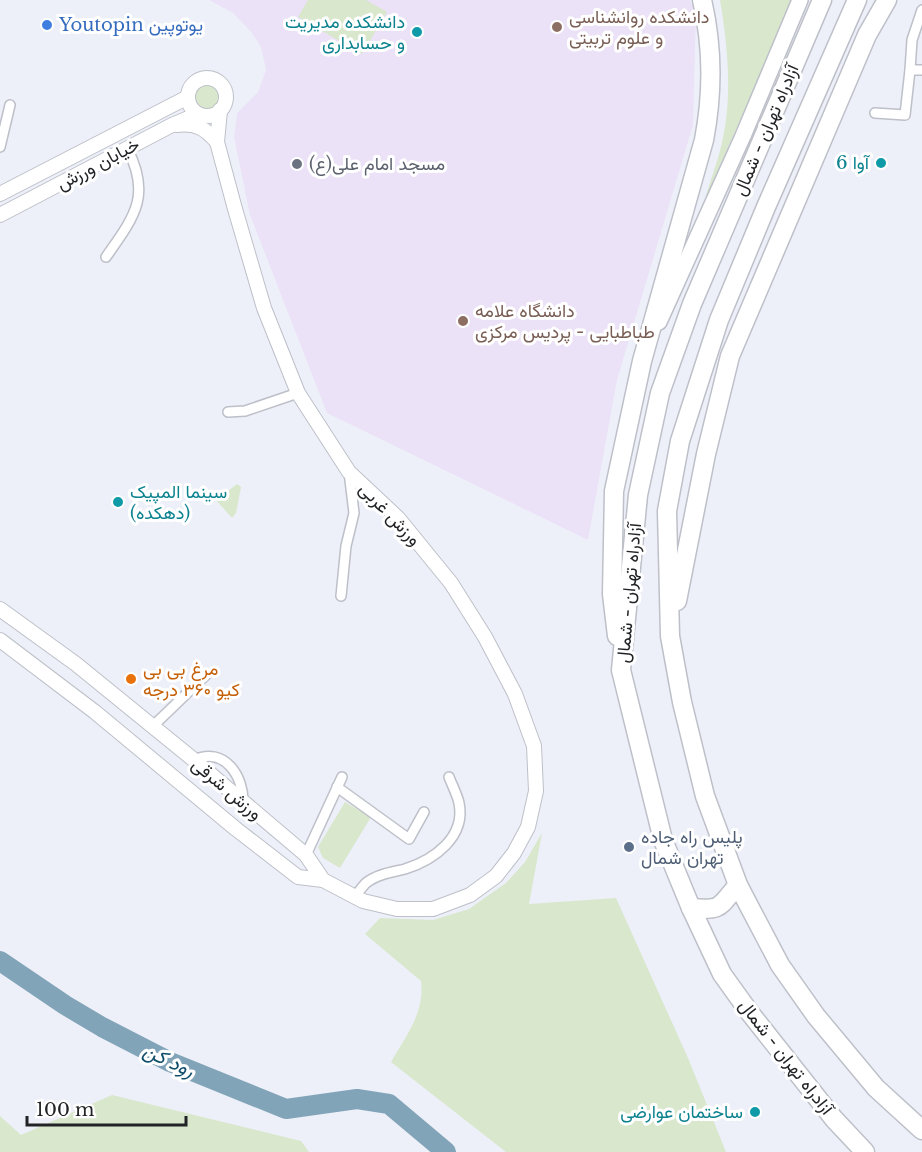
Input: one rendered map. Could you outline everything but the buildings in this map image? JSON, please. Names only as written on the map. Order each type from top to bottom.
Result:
[{"type":"highway","points":[[621,669],[612,594],[614,491],[642,361],[704,140],[710,108],[711,61],[708,23],[702,0]]},
{"type":"highway","name":"آزادراه تهران - شمال","points":[[822,0],[692,303],[660,393],[638,495],[621,669],[663,840],[722,974],[834,1119],[865,1152]]},
{"type":"highway","name":"آزادراه تهران - شمال","points":[[857,0],[719,320],[680,441],[667,511],[670,636],[682,702],[705,796],[738,885],[780,965],[816,1016],[876,1088],[922,1130]]},
{"type":"highway","points":[[670,636],[706,454],[730,356],[867,35],[887,0]]},
{"type":"highway","points":[[691,908],[713,910],[722,905],[738,885]]},
{"type":"main road","points":[[642,361],[743,136],[800,0]]},
{"type":"street","points":[[875,113],[905,115],[912,40],[922,10]]},
{"type":"street","points":[[910,70],[922,70]]},
{"type":"street","points":[[202,78],[214,79],[220,83],[226,93],[224,106],[220,110],[210,116],[198,114],[190,107],[188,97],[196,81],[202,78]]},
{"type":"street","name":"خیابان ورزش","points":[[0,194],[188,97]]},
{"type":"street","points":[[0,147],[10,105]]},
{"type":"street","name":"ورزش غربی","points":[[220,110],[217,142],[264,308],[298,393],[349,472],[398,518],[451,583],[485,638],[515,694],[534,746],[536,791],[528,827],[514,853],[496,876],[470,895]]},
{"type":"street","name":"خیابان ورزش","points":[[0,216],[127,148],[198,114]]},
{"type":"street","points":[[172,125],[199,126],[209,132],[217,142]]},
{"type":"street","points":[[106,257],[128,226],[140,199],[140,183],[136,166],[127,148]]},
{"type":"street","points":[[228,412],[245,411],[298,393]]},
{"type":"street","points":[[341,596],[346,546],[354,513],[349,472]]},
{"type":"street","name":"ورزش شرقی","points":[[0,609],[76,664],[194,760],[306,855],[323,880],[363,901],[397,909],[432,909],[470,895]]},
{"type":"street","points":[[0,640],[95,712],[236,829],[298,877],[323,880]]},
{"type":"street","points":[[152,727],[207,674]]},
{"type":"street","points":[[194,760],[203,756],[221,758],[235,770],[244,790],[243,803]]},
{"type":"street","points":[[306,855],[342,777]]},
{"type":"street","points":[[354,897],[366,883],[375,878],[425,861],[444,849],[454,835],[460,814],[459,802],[449,777]]},
{"type":"street","points":[[337,787],[410,839],[424,812]]},
{"type":"shaded area","name":"دانشگاه علامه طباطبایی - پردیس مرکزی","points":[[209,0],[690,0],[696,13],[693,125],[617,380],[588,540],[327,413],[250,215],[234,137],[237,113],[258,92],[266,70],[261,47],[252,33],[233,13]]},
{"type":"green space","points":[[308,0],[366,0],[387,12],[362,54],[298,17]]},
{"type":"green space","points":[[720,0],[793,0],[706,195],[721,147],[727,111],[727,55]]},
{"type":"green space","points":[[207,80],[219,85],[224,97],[219,109],[207,114],[195,109],[190,97],[195,85]]},
{"type":"green space","points":[[237,484],[241,487],[236,513],[232,518],[216,500]]},
{"type":"green space","points":[[345,802],[371,817],[340,868],[323,858],[318,847]]},
{"type":"green space","points":[[542,833],[529,904],[616,898],[688,1058],[726,1152],[506,1152],[391,1062],[417,1013],[421,981],[365,934],[380,918],[433,920],[469,909],[506,883],[525,862]]},
{"type":"green space","points":[[112,1095],[301,1141],[309,1152],[0,1152],[0,1116],[21,1135]]},
{"type":"waterway","name":"رود کن","points":[[0,961],[102,1027],[170,1062],[286,1109],[357,1099],[389,1104],[446,1152]]},
{"type":"place","name":"Youtopin یوتوپین","points":[[47,25]]},
{"type":"place","name":"دانشکده روانشناسی و علوم تربیتی","points":[[557,27]]},
{"type":"place","name":"دانشکده مدیریت و حسابداری","points":[[417,32]]},
{"type":"place","name":"آوا 6","points":[[881,163]]},
{"type":"place","name":"مسجد امام علی(ع)","points":[[297,164]]},
{"type":"place","name":"دانشگاه علامه طباطبایی - پردیس مرکزی","points":[[463,321]]},
{"type":"place","name":"سینما المپیک (دهکده)","points":[[118,502]]},
{"type":"place","name":"مرغ بی بی کیو ۳۶۰ درجه","points":[[131,679]]},
{"type":"place","name":"پلیس راه جاده تهران شمال","points":[[629,847]]},
{"type":"place","name":"ساختمان عوارضی","points":[[755,1112]]}]
